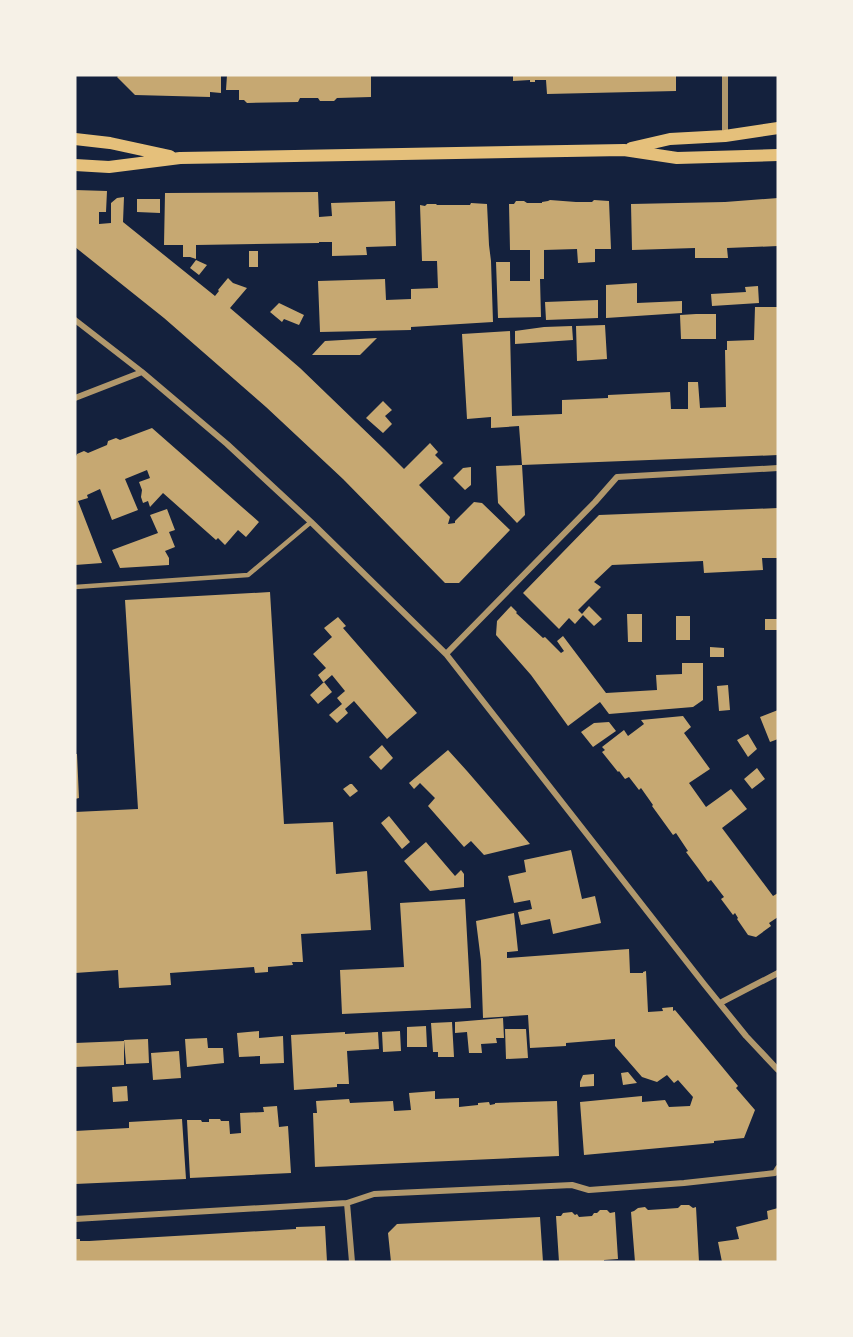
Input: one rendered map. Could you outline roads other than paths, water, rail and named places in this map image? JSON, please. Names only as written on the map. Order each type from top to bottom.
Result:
[{"type":"main road","points":[[624,150],[670,139],[725,136],[778,128]]},
{"type":"main road","points":[[75,140],[110,143],[180,158]]},
{"type":"main road","points":[[75,165],[109,166],[180,158],[624,150],[677,158],[778,155]]},
{"type":"street","points":[[725,75],[725,136]]},
{"type":"street","points":[[75,320],[142,372],[227,444],[311,522],[446,654],[704,984],[746,1036],[778,1070]]},
{"type":"street","points":[[75,398],[142,372]]},
{"type":"street","points":[[446,654],[596,502],[616,477],[778,468]]},
{"type":"street","points":[[720,1003],[778,973]]},
{"type":"street","points":[[75,1219],[348,1203],[374,1194],[572,1185],[589,1190],[775,1173],[778,1168]]},
{"type":"street","points":[[348,1203],[352,1262]]},
{"type":"lane","points":[[75,587],[248,575],[311,522]]}]
